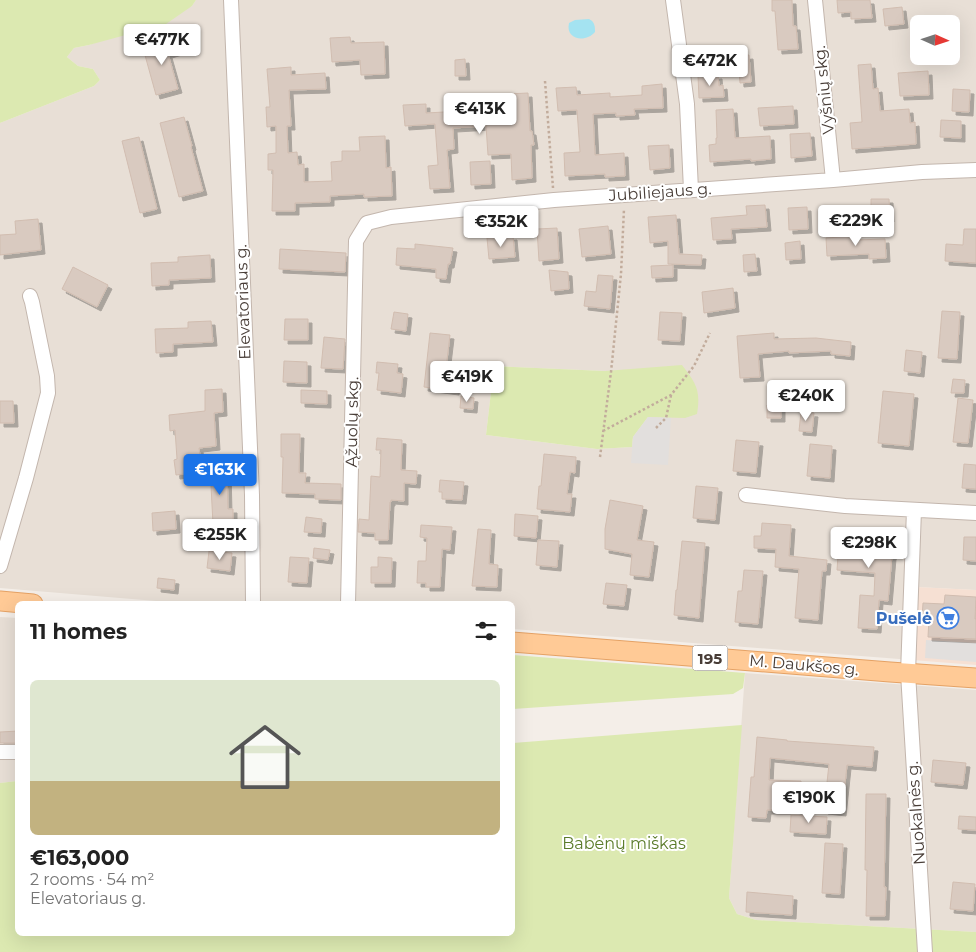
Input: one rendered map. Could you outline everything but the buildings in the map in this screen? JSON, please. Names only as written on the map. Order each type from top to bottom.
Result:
[{"type":"main road","points":[[0,601],[15,602]]},
{"type":"main road","name":"M. Daukšos g.","points":[[515,642],[976,678]]},
{"type":"street","name":"Elevatoriaus g.","points":[[231,0],[252,495],[253,601]]},
{"type":"street","points":[[673,0],[688,104],[691,190]]},
{"type":"street","name":"Vyšnių skg.","points":[[815,0],[833,180]]},
{"type":"street","name":"Jubiliejaus g.","points":[[356,241],[367,223],[391,217],[554,200],[922,172],[976,170]]},
{"type":"street","name":"Ąžuolų skg.","points":[[348,601],[356,241]]},
{"type":"street","points":[[0,566],[26,478],[48,393],[47,376],[30,296]]},
{"type":"street","points":[[746,495],[845,506],[976,513]]},
{"type":"street","name":"Nuokalnės g.","points":[[914,510],[908,673],[925,952]]},
{"type":"street","points":[[0,752],[15,752]]},
{"type":"path","points":[[545,81],[554,200]]},
{"type":"path","points":[[600,457],[621,274],[625,195]]},
{"type":"path","points":[[604,431],[671,395],[694,366],[710,333]]},
{"type":"path","points":[[656,428],[666,418],[671,395]]},
{"type":"shaded area","points":[[196,0],[976,0],[976,590],[916,587],[912,660],[515,629],[515,601],[156,601],[0,588],[0,123],[94,86],[100,80],[93,69],[78,66],[67,57],[74,48],[89,45],[192,6]],"holes":[[[494,366],[605,371],[648,417],[633,437],[632,447],[597,449],[486,435]]]},
{"type":"shaded area","points":[[648,417],[671,418],[668,465],[631,463],[633,437]]},
{"type":"shaded area","points":[[916,587],[976,590],[976,665],[912,660]]},
{"type":"shaded area","points":[[0,617],[15,618],[15,781],[0,783]]},
{"type":"shaded area","points":[[926,640],[976,643],[976,662],[925,658]]},
{"type":"shaded area","points":[[745,673],[976,690],[976,932],[756,920],[737,914],[729,898]]},
{"type":"green space","points":[[0,0],[196,0],[192,6],[166,24],[74,48],[67,57],[78,66],[93,69],[100,80],[94,86],[0,123]]},
{"type":"green space","points":[[682,365],[691,377],[698,393],[697,414],[685,418],[648,417],[633,437],[632,447],[597,449],[486,435],[494,366],[605,371]]},
{"type":"green space","points":[[515,655],[745,673],[743,688],[733,694],[515,709]]},
{"type":"green space","name":"Babėnų miškas","points":[[742,725],[729,898],[737,914],[756,920],[976,932],[976,952],[0,952],[0,783],[15,781],[15,936],[515,936],[515,743]]},
{"type":"water","points":[[589,19],[595,26],[595,32],[587,38],[577,38],[570,33],[569,23],[575,20]]},
{"type":"place","name":"Pušelė","points":[[948,618]]}]
